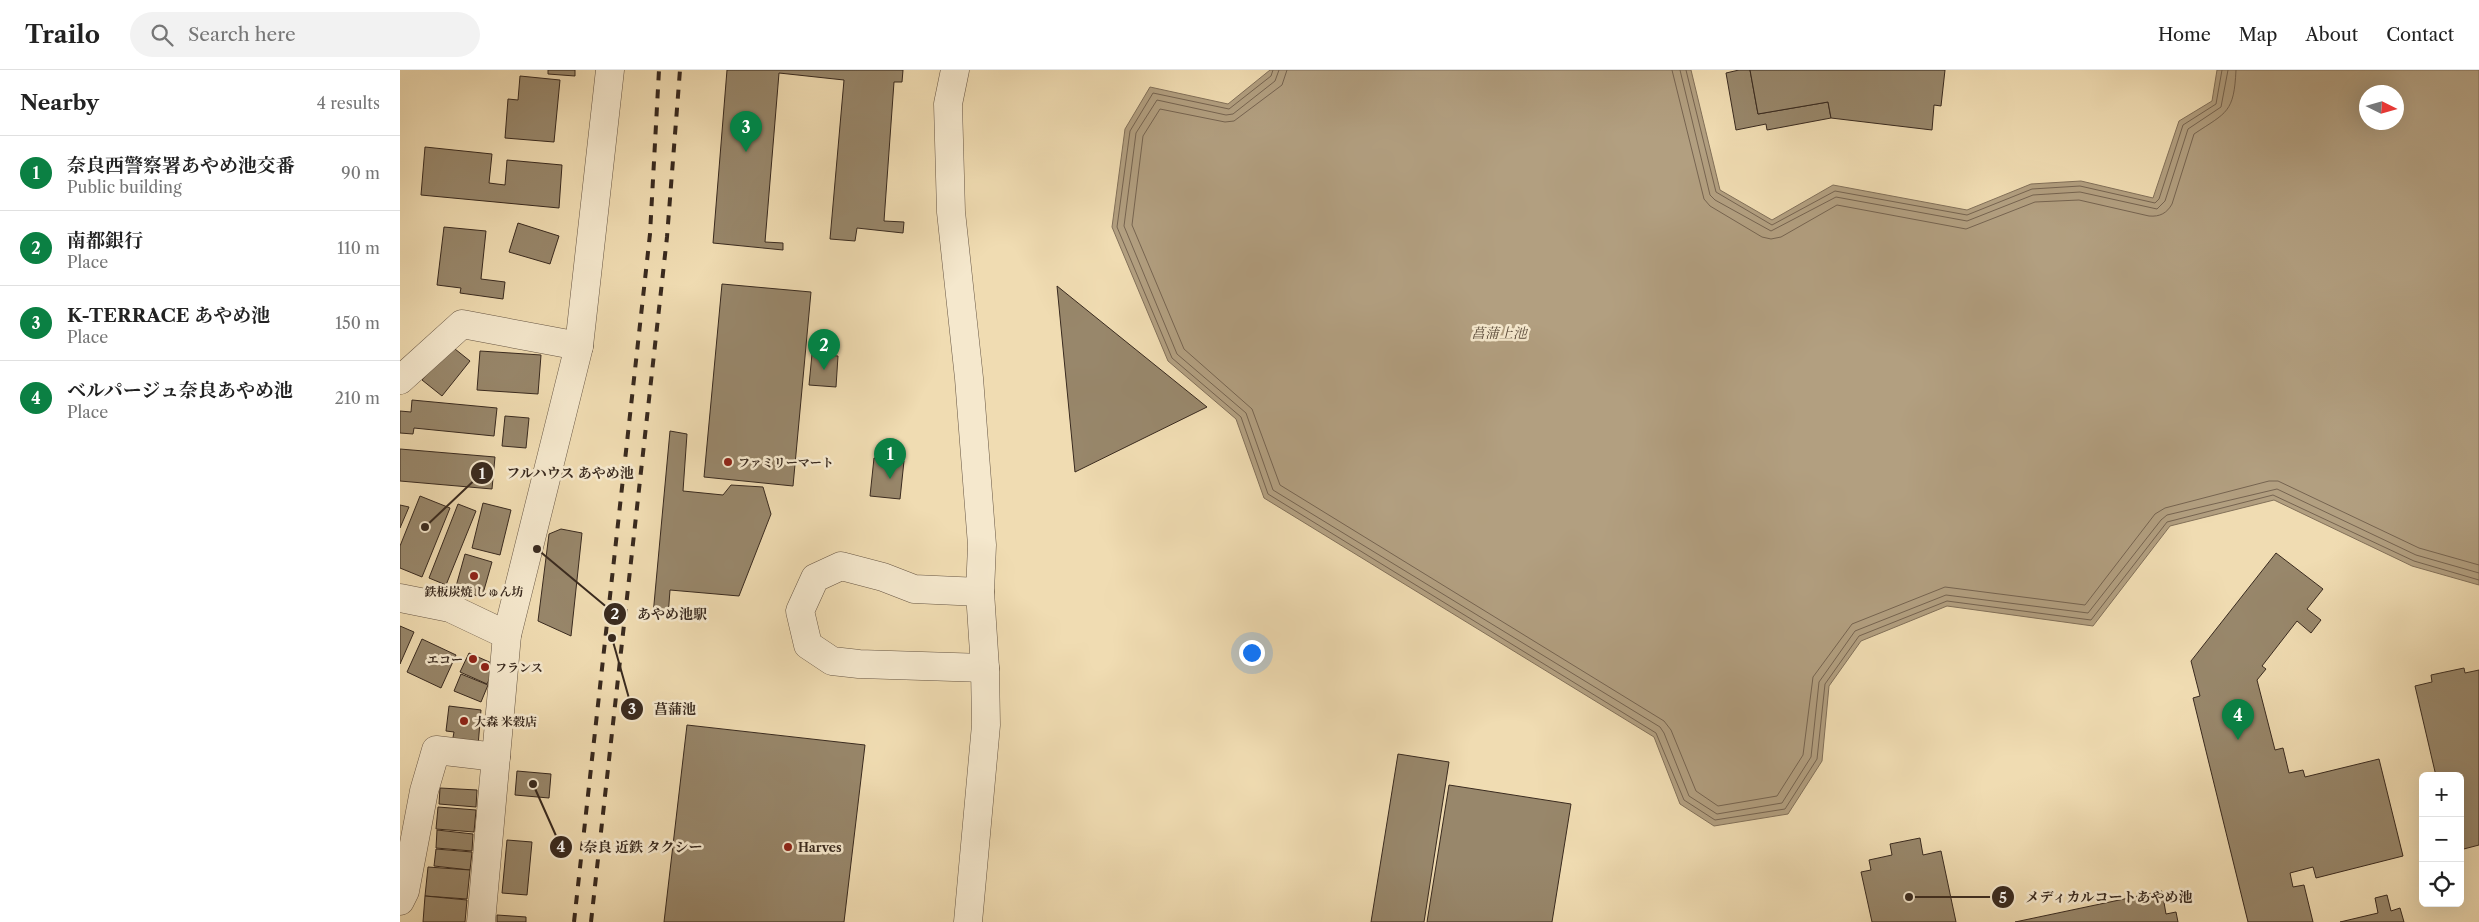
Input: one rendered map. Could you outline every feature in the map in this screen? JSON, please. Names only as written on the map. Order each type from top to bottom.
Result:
[{"type":"street","points":[[481,922],[507,635],[579,346],[610,70]]},
{"type":"street","points":[[955,70],[948,104],[950,212],[969,378],[982,545],[980,592],[985,668],[986,725],[968,922]]},
{"type":"street","points":[[400,380],[462,324],[579,346]]},
{"type":"street","points":[[980,592],[914,589],[883,576],[842,566],[815,578],[800,611],[808,645],[832,661],[859,664],[985,668]]},
{"type":"street","points":[[400,598],[450,608],[507,635]]},
{"type":"street","points":[[400,901],[405,891],[424,791],[436,750],[496,757]]},
{"type":"water","name":"菖蒲上池","points":[[1270,70],[1691,70],[1720,190],[1772,220],[1833,185],[1967,210],[2031,184],[2081,181],[2153,198],[2179,121],[2212,101],[2217,70],[2479,70],[2479,585],[2412,566],[2274,500],[2170,526],[2093,626],[1947,606],[1861,641],[1829,686],[1822,761],[1788,814],[1714,826],[1680,804],[1654,737],[1264,498],[1236,419],[1168,361],[1112,227],[1125,129],[1150,87],[1228,104]]},
{"type":"building","points":[[548,70],[575,70],[575,76],[548,74]]},
{"type":"building","points":[[727,70],[903,70],[902,82],[894,82],[884,221],[904,222],[903,233],[857,228],[855,241],[830,239],[844,80],[779,73],[765,242],[783,243],[783,250],[713,243]]},
{"type":"building","points":[[1750,70],[1758,114],[1828,102],[1831,118],[1767,130],[1766,124],[1736,130],[1726,73]]},
{"type":"building","points":[[1750,70],[1945,70],[1941,106],[1934,105],[1932,130],[1831,118],[1828,102],[1758,114]]},
{"type":"building","points":[[520,76],[560,80],[554,142],[505,138],[508,99],[518,100]]},
{"type":"building","points":[[425,147],[492,154],[489,183],[505,185],[507,160],[562,165],[559,208],[421,195]]},
{"type":"building","points":[[518,223],[559,236],[550,264],[509,252]]},
{"type":"building","points":[[444,227],[486,231],[481,279],[505,282],[503,299],[460,293],[461,288],[437,285]]},
{"type":"building","points":[[722,284],[811,292],[793,486],[704,477]]},
{"type":"building","points":[[1057,286],[1207,407],[1075,472]]},
{"type":"building","points":[[450,345],[470,361],[442,396],[422,380]]},
{"type":"building","points":[[480,351],[541,355],[538,394],[477,390]]},
{"type":"building","points":[[812,354],[838,356],[836,387],[809,385]]},
{"type":"building","points":[[412,400],[497,408],[494,436],[414,428],[413,434],[400,433],[400,411],[411,412]]},
{"type":"building","points":[[505,416],[529,418],[526,448],[502,446]]},
{"type":"building","points":[[670,431],[687,434],[683,491],[723,495],[731,485],[763,487],[771,514],[739,596],[670,590],[668,617],[653,615]]},
{"type":"building","points":[[400,449],[495,457],[492,489],[400,481]]},
{"type":"building","points":[[874,458],[904,461],[900,499],[870,496]]},
{"type":"building","points":[[420,496],[450,508],[422,577],[400,568],[400,546]]},
{"type":"building","points":[[483,503],[511,510],[500,555],[472,548]]},
{"type":"building","points":[[458,504],[476,511],[446,585],[429,578]]},
{"type":"building","points":[[400,505],[409,507],[400,528]]},
{"type":"building","points":[[561,529],[582,533],[571,636],[538,621],[549,534]]},
{"type":"building","points":[[2276,553],[2323,589],[2307,609],[2321,620],[2311,633],[2297,621],[2262,666],[2266,669],[2257,680],[2275,750],[2283,748],[2289,773],[2303,770],[2305,777],[2379,759],[2403,856],[2316,878],[2313,867],[2290,873],[2293,887],[2304,885],[2313,922],[2248,922],[2193,698],[2200,696],[2191,661]]},
{"type":"building","name":"鉄板炭焼 しゅん坊","points":[[465,554],[492,562],[482,597],[455,590]]},
{"type":"building","points":[[400,626],[414,632],[400,664]]},
{"type":"building","points":[[422,639],[456,655],[441,688],[407,672]]},
{"type":"building","points":[[469,653],[496,665],[487,684],[460,672]]},
{"type":"building","points":[[2464,668],[2465,673],[2479,670],[2479,845],[2464,849],[2464,772],[2435,772],[2415,686],[2432,682],[2431,675]]},
{"type":"building","points":[[461,674],[488,685],[481,702],[454,691]]},
{"type":"building","name":"大森 米穀店","points":[[449,706],[481,710],[478,746],[452,743],[454,732],[446,731]]},
{"type":"building","points":[[687,725],[865,745],[844,922],[664,922]]},
{"type":"building","points":[[1398,754],[1449,762],[1424,922],[1371,922]]},
{"type":"building","points":[[517,771],[551,774],[549,798],[515,795]]},
{"type":"building","points":[[1449,785],[1571,804],[1552,922],[1427,922]]},
{"type":"building","points":[[440,788],[477,790],[476,807],[439,804]]},
{"type":"building","points":[[438,807],[476,810],[474,832],[436,829]]},
{"type":"building","points":[[437,830],[473,834],[472,851],[436,848]]},
{"type":"building","points":[[1920,838],[1923,855],[1941,851],[1956,922],[1872,922],[1861,872],[1871,870],[1869,860],[1892,855],[1890,844]]},
{"type":"building","points":[[507,840],[532,842],[527,895],[502,893]]},
{"type":"building","points":[[436,849],[472,852],[470,870],[434,866]]},
{"type":"building","points":[[428,867],[470,870],[467,899],[425,896]]},
{"type":"building","points":[[2162,891],[2166,914],[2176,912],[2178,922],[2015,922]]},
{"type":"building","points":[[2387,895],[2391,911],[2400,908],[2404,922],[2340,922],[2378,913],[2375,898]]},
{"type":"building","points":[[425,896],[467,900],[465,922],[423,922]]},
{"type":"building","points":[[497,915],[526,917],[526,922],[497,922]]},
{"type":"railway","points":[[574,922],[650,234],[659,70]]},
{"type":"railway","points":[[591,922],[667,237],[680,70]]},
{"type":"place","name":"K-TERRACE あやめ池","points":[[746,152]]},
{"type":"place","name":"南都銀行","points":[[824,370]]},
{"type":"place","name":"ファミリーマート","points":[[728,462]]},
{"type":"place","name":"奈良西警察署あやめ池交番","points":[[890,479]]},
{"type":"place","name":"フルハウス あやめ池","points":[[425,527]]},
{"type":"place","name":"あやめ池駅","points":[[537,549]]},
{"type":"place","name":"鉄板炭焼 しゅん坊","points":[[474,576]]},
{"type":"place","name":"菖蒲池","points":[[612,638]]},
{"type":"place","name":"エコー","points":[[473,659]]},
{"type":"place","name":"フランス","points":[[485,667]]},
{"type":"place","name":"大森 米穀店","points":[[464,721]]},
{"type":"place","name":"ベルパージュ奈良あやめ池","points":[[2238,740]]},
{"type":"place","name":"奈良 近鉄 タクシー","points":[[533,784]]},
{"type":"place","name":"Harves","points":[[788,847]]},
{"type":"place","name":"メディカルコートあやめ池","points":[[1909,897]]}]
